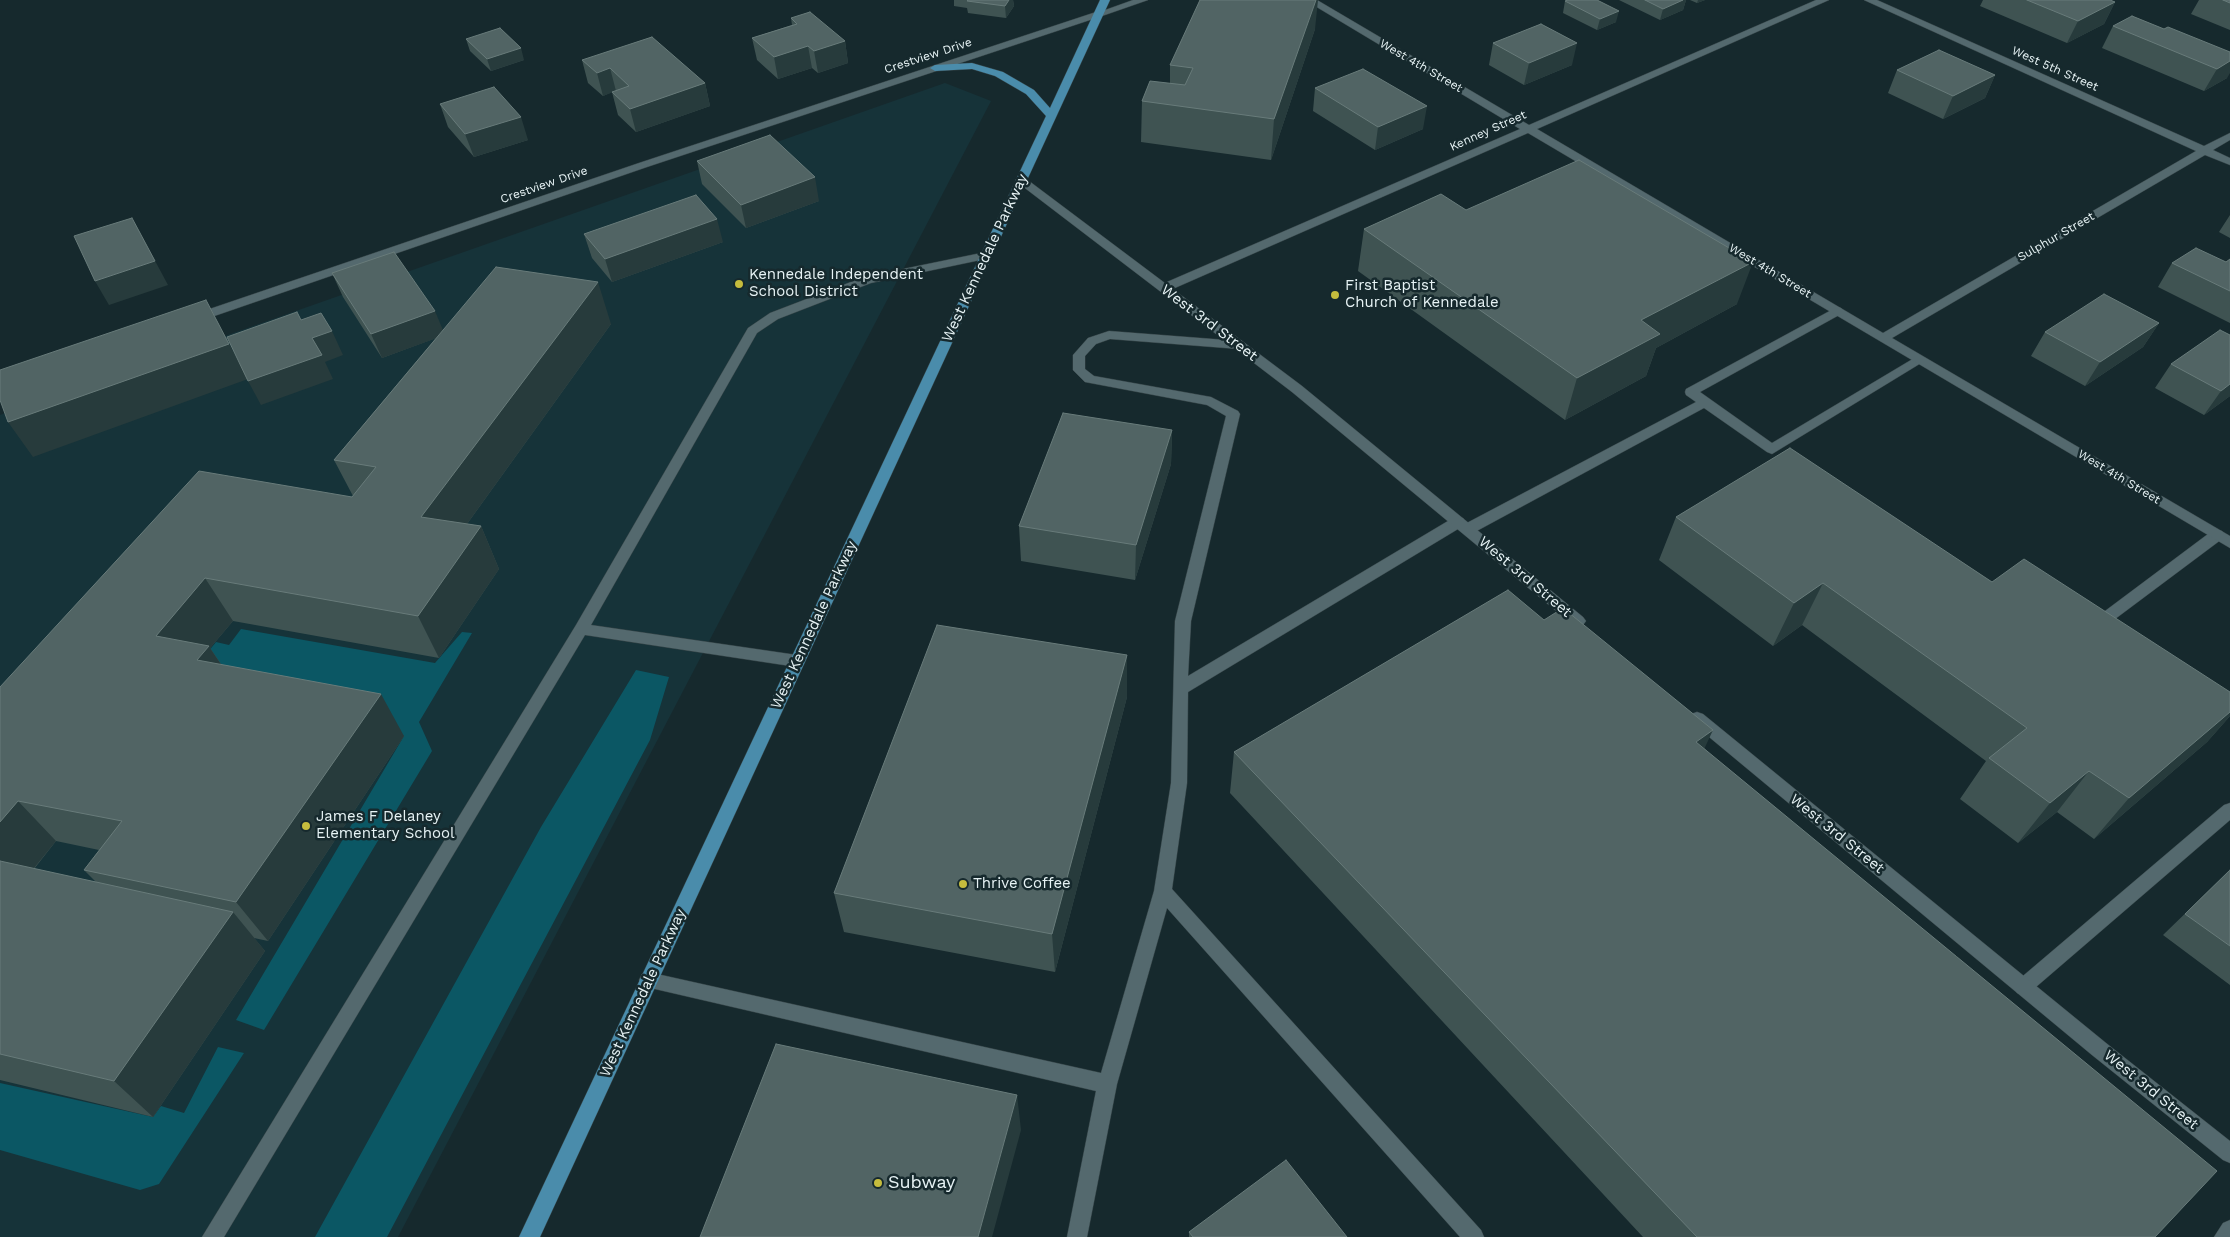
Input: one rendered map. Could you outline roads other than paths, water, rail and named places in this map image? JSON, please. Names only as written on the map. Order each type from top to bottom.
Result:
[{"type":"main road","name":"West Kennedale Parkway","points":[[529,1237],[1102,7]]},
{"type":"main road","points":[[935,68],[972,66],[999,74],[1030,92],[1051,116]]},
{"type":"street","name":"Crestview Drive","points":[[180,324],[935,68],[1102,7],[1143,0]]},
{"type":"street","name":"West 4th Street","points":[[1310,0],[2224,539]]},
{"type":"street","name":"Kenney Street","points":[[1164,288],[1824,0]]},
{"type":"street","name":"West 5th Street","points":[[1869,0],[2230,162]]},
{"type":"street","name":"Sulphur Street","points":[[1883,338],[2230,136]]},
{"type":"street","name":"West 3rd Street","points":[[1021,180],[1297,389],[1590,630]]},
{"type":"street","points":[[212,1237],[581,629],[752,332],[774,316],[868,280],[986,256]]},
{"type":"street","points":[[1837,311],[1691,392],[1772,449],[1920,360]]},
{"type":"street","points":[[1077,1237],[1107,1084],[1163,890],[1179,783],[1183,621],[1233,414],[1211,401],[1090,379],[1079,370],[1079,355],[1092,341],[1109,335],[1239,345]]},
{"type":"street","points":[[1180,689],[1463,526],[1705,402]]},
{"type":"street","points":[[2080,638],[2224,539]]},
{"type":"street","points":[[581,629],[797,661]]},
{"type":"street","name":"West 3rd Street","points":[[1682,706],[2023,987],[2230,1153]]},
{"type":"street","points":[[2023,987],[2230,810]]},
{"type":"street","points":[[1163,890],[1474,1237]]},
{"type":"street","points":[[648,980],[1107,1084]]},
{"type":"street","points":[[2224,1237],[2230,1230]]},
{"type":"place","name":"Kennedale Independent School District","points":[[739,284]]},
{"type":"place","name":"First Baptist Church of Kennedale","points":[[1335,295]]},
{"type":"place","name":"James F Delaney Elementary School","points":[[306,826]]},
{"type":"place","name":"Thrive Coffee","points":[[963,884]]},
{"type":"place","name":"Subway","points":[[878,1183]]}]
